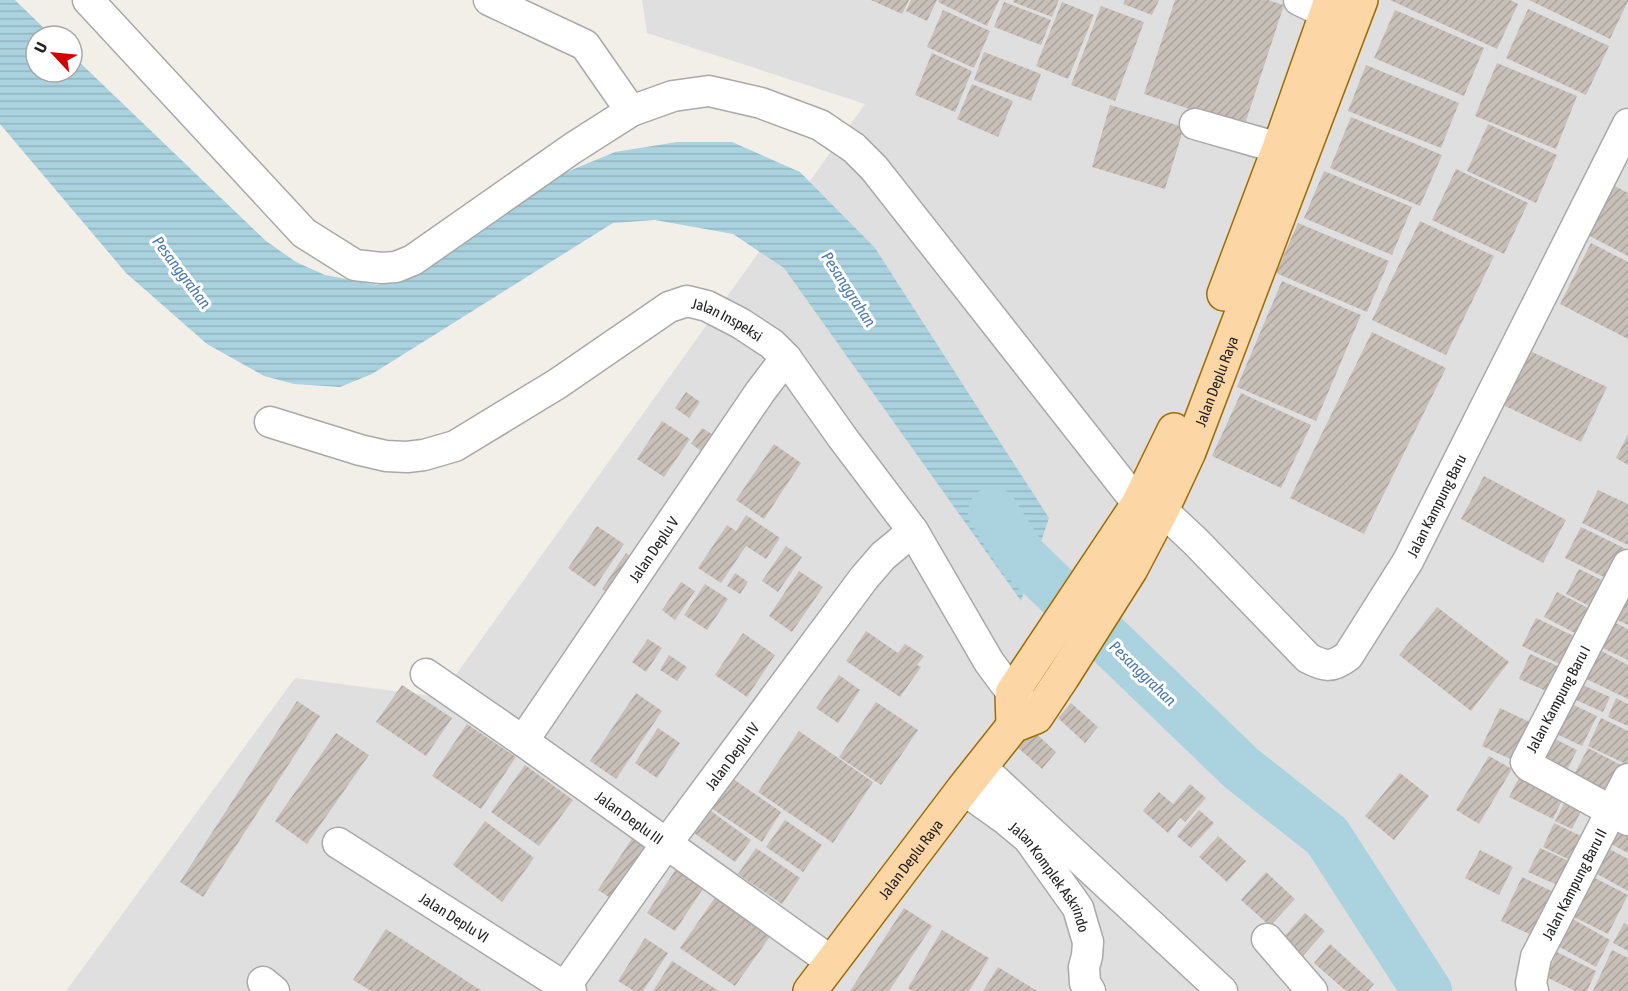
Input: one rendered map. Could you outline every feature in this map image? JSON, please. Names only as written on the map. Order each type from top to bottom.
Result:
[{"type":"main road","name":"Jalan Deplu Raya","points":[[810,991],[972,778],[1025,722],[1062,678],[1118,562],[1150,507],[1189,452],[1361,0]]},
{"type":"main road","name":"Jalan Deplu Raya","points":[[1150,507],[1170,441],[1279,148],[1319,4]]},
{"type":"main road","name":"Jalan Deplu Raya","points":[[1012,693],[1035,657],[1118,562]]},
{"type":"main road","points":[[1012,693],[1025,722]]},
{"type":"street","name":"Jalan Kampung Baru","points":[[88,0],[304,233],[355,265],[396,267],[413,260],[573,148],[632,111],[674,96],[709,90],[761,103],[819,125],[854,148],[874,168],[1150,507],[1196,542],[1308,658],[1320,664],[1334,665],[1348,656],[1408,561],[1628,124]]},
{"type":"street","points":[[489,0],[585,45],[632,111]]},
{"type":"street","points":[[1195,124],[1279,148]]},
{"type":"street","name":"Jalan Inspeksi","points":[[270,422],[386,456],[407,457],[434,452],[455,446],[557,384],[669,307],[687,301],[707,306],[740,323],[772,344],[786,358],[842,438],[913,531],[989,662],[1012,693]]},
{"type":"street","name":"Jalan Deplu V","points":[[523,741],[754,401],[786,358]]},
{"type":"street","name":"Jalan Deplu IV","points":[[566,990],[667,843],[864,578],[883,556],[913,531]]},
{"type":"street","name":"Jalan Kampung Baru I","points":[[1620,816],[1529,766],[1526,762],[1628,564]]},
{"type":"street","name":"Jalan Deplu III","points":[[426,674],[832,962]]},
{"type":"street","points":[[972,778],[1222,991]]},
{"type":"street","name":"Jalan Komplek Askrindo","points":[[972,778],[1005,819],[1028,838],[1078,908],[1088,942],[1088,956],[1084,967],[1085,983],[1090,991]]},
{"type":"street","name":"Jalan Kampung Baru II","points":[[1533,991],[1536,957],[1620,816],[1628,779]]},
{"type":"street","name":"Jalan Deplu VI","points":[[338,843],[566,990]]},
{"type":"street","points":[[1267,939],[1312,991]]},
{"type":"shaded area","points":[[642,0],[1628,0],[1628,991],[66,991],[295,678],[440,697],[865,104],[647,33]]},
{"type":"water","points":[[0,0],[15,0],[40,24],[24,24],[24,84],[84,84],[84,67],[266,241],[296,262],[325,275],[377,285],[423,273],[523,190],[615,152],[677,142],[732,142],[800,172],[875,248],[1049,518],[1021,601],[784,268],[733,234],[655,220],[613,223],[372,374],[340,387],[294,384],[264,376],[207,344],[126,273],[0,124]]},
{"type":"building","points":[[871,0],[909,0],[902,14]]},
{"type":"building","points":[[911,0],[937,0],[927,21],[906,11]]},
{"type":"building","points":[[939,0],[999,0],[987,26],[938,2]]},
{"type":"building","points":[[1014,0],[1059,0],[1052,17],[1013,2]]},
{"type":"building","points":[[1125,0],[1159,0],[1152,15],[1123,4]]},
{"type":"building","points":[[1175,0],[1268,0],[1284,5],[1244,127],[1144,94]]},
{"type":"building","points":[[1390,0],[1510,0],[1518,4],[1497,49]]},
{"type":"building","points":[[1529,0],[1628,0],[1628,1],[1610,39]]},
{"type":"building","points":[[1004,2],[1051,20],[1041,45],[994,27]]},
{"type":"building","points":[[1062,2],[1094,15],[1068,79],[1036,66]]},
{"type":"building","points":[[1101,6],[1144,22],[1115,101],[1071,85]]},
{"type":"building","points":[[1528,9],[1609,46],[1586,95],[1506,58]]},
{"type":"building","points":[[943,10],[990,31],[974,68],[927,47]]},
{"type":"building","points":[[1395,10],[1484,48],[1464,96],[1374,58]]},
{"type":"building","points":[[984,52],[1041,74],[1031,101],[974,80]]},
{"type":"building","points":[[932,53],[972,71],[955,112],[915,95]]},
{"type":"building","points":[[1497,63],[1577,96],[1556,149],[1475,116]]},
{"type":"building","points":[[1366,65],[1459,103],[1441,148],[1348,111]]},
{"type":"building","points":[[972,84],[1013,101],[998,137],[957,119]]},
{"type":"building","points":[[1110,105],[1184,127],[1165,189],[1092,167]]},
{"type":"building","points":[[1351,117],[1442,155],[1420,206],[1330,168]]},
{"type":"building","points":[[1488,124],[1557,155],[1536,203],[1467,171]]},
{"type":"building","points":[[1456,169],[1528,203],[1504,254],[1432,220]]},
{"type":"building","points":[[1324,171],[1412,207],[1392,255],[1304,218]]},
{"type":"building","points":[[1605,181],[1628,193],[1628,256],[1580,231]]},
{"type":"building","points":[[1420,221],[1494,256],[1446,355],[1372,320]]},
{"type":"building","points":[[1298,223],[1389,261],[1367,312],[1276,273]]},
{"type":"building","points":[[1591,243],[1628,262],[1628,339],[1560,304]]},
{"type":"building","points":[[1282,281],[1361,315],[1316,421],[1237,387]]},
{"type":"building","points":[[1372,332],[1446,368],[1364,534],[1290,498]]},
{"type":"building","points":[[1528,350],[1607,387],[1581,442],[1503,405]]},
{"type":"building","points":[[686,392],[700,402],[689,418],[675,408]]},
{"type":"building","points":[[1241,393],[1311,425],[1281,488],[1212,456]]},
{"type":"building","points":[[662,421],[690,439],[664,477],[637,459]]},
{"type":"building","points":[[702,428],[720,439],[709,456],[691,444]]},
{"type":"building","points":[[1628,434],[1628,465],[1616,458]]},
{"type":"building","points":[[774,444],[801,463],[764,519],[736,500]]},
{"type":"building","points":[[1484,476],[1566,520],[1543,563],[1461,519]]},
{"type":"building","points":[[1598,490],[1628,504],[1628,545],[1582,523]]},
{"type":"building","points":[[746,515],[780,538],[766,559],[746,546],[721,583],[698,568],[727,525],[736,531]]},
{"type":"building","points":[[597,526],[624,544],[595,587],[568,568]]},
{"type":"building","points":[[1581,527],[1628,550],[1612,581],[1565,558]]},
{"type":"building","points":[[786,546],[802,557],[778,592],[762,581]]},
{"type":"building","points":[[626,553],[640,563],[616,599],[602,589]]},
{"type":"building","points":[[1579,569],[1608,583],[1595,609],[1566,594]]},
{"type":"building","points":[[799,571],[823,587],[792,632],[769,616]]},
{"type":"building","points":[[735,573],[748,582],[740,594],[727,586]]},
{"type":"building","points":[[1628,576],[1628,625],[1609,616]]},
{"type":"building","points":[[681,582],[695,591],[675,620],[662,610]]},
{"type":"building","points":[[705,584],[728,599],[707,630],[684,615]]},
{"type":"building","points":[[1557,592],[1596,612],[1583,637],[1544,617]]},
{"type":"building","points":[[1437,607],[1509,662],[1471,711],[1399,655]]},
{"type":"building","points":[[1536,618],[1578,638],[1564,666],[1522,646]]},
{"type":"building","points":[[1607,619],[1628,629],[1628,660],[1594,644]]},
{"type":"building","points":[[866,631],[898,653],[905,644],[924,656],[917,665],[921,667],[900,697],[846,661]]},
{"type":"building","points":[[743,633],[775,655],[747,697],[715,675]]},
{"type":"building","points":[[648,639],[662,648],[646,672],[632,662]]},
{"type":"building","points":[[1592,646],[1628,665],[1628,699],[1578,675]]},
{"type":"building","points":[[1530,654],[1565,669],[1553,694],[1519,679]]},
{"type":"building","points":[[669,655],[687,667],[677,681],[660,670]]},
{"type":"building","points":[[839,675],[860,690],[838,723],[816,708]]},
{"type":"building","points":[[1574,681],[1610,697],[1603,712],[1567,696]]},
{"type":"building","points":[[402,685],[452,718],[426,756],[376,722]]},
{"type":"building","points":[[636,693],[662,711],[616,779],[590,761]]},
{"type":"building","points":[[1616,698],[1628,704],[1628,726],[1608,717]]},
{"type":"building","points":[[1563,700],[1597,716],[1582,746],[1548,730]]},
{"type":"building","points":[[297,701],[320,716],[203,897],[180,882]]},
{"type":"building","points":[[876,702],[918,730],[881,785],[839,757]]},
{"type":"building","points":[[1071,703],[1098,727],[1085,743],[1058,718]]},
{"type":"building","points":[[1500,708],[1536,725],[1519,763],[1482,746]]},
{"type":"building","points":[[1601,718],[1628,731],[1628,765],[1588,746]]},
{"type":"building","points":[[467,724],[516,757],[481,809],[432,776]]},
{"type":"building","points":[[658,728],[680,743],[657,778],[635,763]]},
{"type":"building","points":[[1030,728],[1056,752],[1042,769],[1015,745]]},
{"type":"building","points":[[799,731],[873,782],[833,843],[758,792]]},
{"type":"building","points":[[336,733],[369,755],[307,844],[275,821]]},
{"type":"building","points":[[1547,735],[1577,750],[1562,780],[1532,765]]},
{"type":"building","points":[[1588,748],[1627,768],[1608,804],[1569,784]]},
{"type":"building","points":[[1489,756],[1512,769],[1479,824],[1456,810]]},
{"type":"building","points":[[525,765],[573,800],[539,846],[491,812]]},
{"type":"building","points":[[1522,772],[1565,794],[1553,819],[1509,797]]},
{"type":"building","points":[[1400,773],[1429,796],[1394,840],[1365,816]]},
{"type":"building","points":[[729,776],[781,812],[762,842],[708,806]]},
{"type":"building","points":[[1190,784],[1206,798],[1185,822],[1180,818],[1168,833],[1143,811],[1159,792],[1173,804]]},
{"type":"building","points":[[1569,794],[1585,803],[1572,829],[1555,821]]},
{"type":"building","points":[[700,803],[751,840],[735,862],[684,826]]},
{"type":"building","points":[[1199,810],[1214,823],[1191,848],[1177,836]]},
{"type":"building","points":[[785,820],[822,845],[803,872],[766,847]]},
{"type":"building","points":[[485,821],[534,858],[502,902],[453,865]]},
{"type":"building","points":[[1554,823],[1587,839],[1576,863],[1543,847]]},
{"type":"building","points":[[1628,824],[1628,853],[1604,840]]},
{"type":"building","points":[[637,831],[656,843],[617,902],[598,890]]},
{"type":"building","points":[[1218,836],[1246,861],[1227,882],[1199,857]]},
{"type":"building","points":[[1602,845],[1628,859],[1628,891],[1588,869]]},
{"type":"building","points":[[756,848],[800,878],[782,904],[738,874]]},
{"type":"building","points":[[1540,848],[1573,863],[1562,887],[1528,872]]},
{"type":"building","points":[[1480,850],[1513,867],[1499,895],[1465,878]]},
{"type":"building","points":[[684,857],[712,875],[675,931],[647,913]]},
{"type":"building","points":[[1266,872],[1295,899],[1270,926],[1241,900]]},
{"type":"building","points":[[1591,876],[1628,895],[1608,934],[1570,915]]},
{"type":"building","points":[[1522,877],[1558,894],[1536,937],[1501,921]]},
{"type":"building","points":[[721,889],[776,928],[735,986],[680,948]]},
{"type":"building","points":[[904,908],[932,926],[889,991],[850,991]]},
{"type":"building","points":[[1305,913],[1325,931],[1303,956],[1283,938]]},
{"type":"building","points":[[1571,918],[1610,940],[1596,967],[1556,945]]},
{"type":"building","points":[[1624,923],[1628,925],[1628,951],[1613,943]]},
{"type":"building","points":[[386,929],[482,991],[371,991],[353,980]]},
{"type":"building","points":[[942,930],[989,958],[969,991],[912,991],[908,988]]},
{"type":"building","points":[[645,938],[668,953],[643,991],[634,991],[618,981]]},
{"type":"building","points":[[1330,944],[1374,984],[1368,991],[1346,991],[1314,963]]},
{"type":"building","points":[[1612,950],[1628,958],[1628,991],[1593,991]]},
{"type":"building","points":[[1557,952],[1596,971],[1587,991],[1575,991],[1546,977]]},
{"type":"building","points":[[672,961],[719,991],[653,991]]},
{"type":"building","points":[[998,967],[1037,991],[983,991]]},
{"type":"waterway","name":"Pesanggrahan","points":[[993,512],[1022,557],[1241,768],[1327,836],[1427,991]]}]
